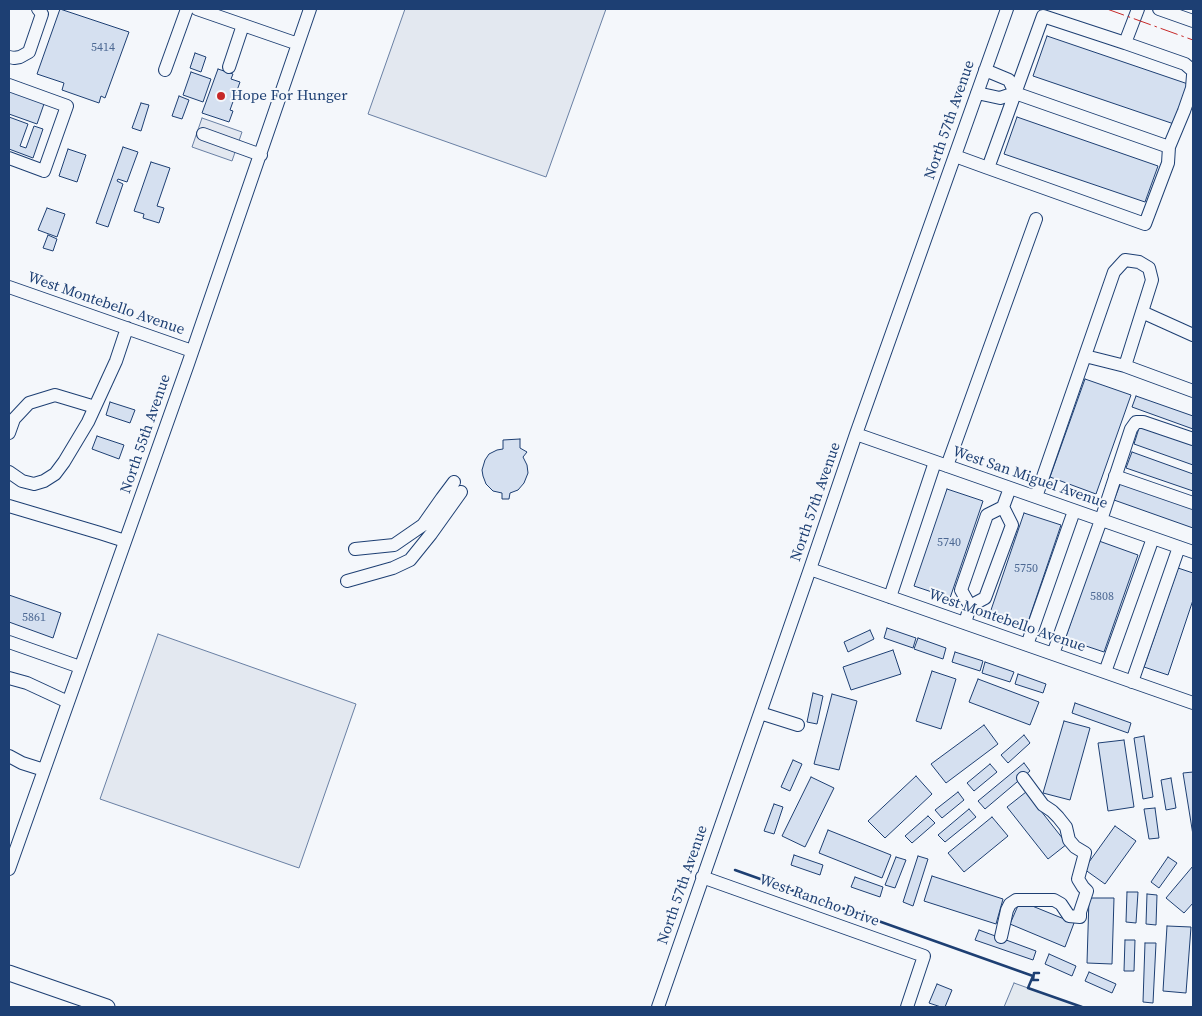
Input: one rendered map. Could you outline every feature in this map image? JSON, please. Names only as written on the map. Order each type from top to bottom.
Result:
[{"type":"main road","points":[[9,972],[107,1007]]},
{"type":"street","points":[[9,57],[20,57],[29,52],[42,14],[38,9]]},
{"type":"street","points":[[165,70],[187,9]]},
{"type":"street","points":[[197,9],[298,44]]},
{"type":"street","name":"North 55th Avenue","points":[[9,869],[261,154],[310,9]]},
{"type":"street","name":"North 57th Avenue","points":[[658,1007],[856,434],[1007,9]]},
{"type":"street","points":[[1125,43],[1138,9]]},
{"type":"street","points":[[1159,9],[1193,21]]},
{"type":"street","points":[[988,168],[1043,16],[1185,64],[1193,71]]},
{"type":"street","points":[[229,67],[243,25]]},
{"type":"street","points":[[985,70],[1009,80],[1015,93]]},
{"type":"street","points":[[955,156],[1145,224],[1168,163],[1169,148],[1192,88],[1193,75]]},
{"type":"street","points":[[9,85],[68,106],[44,171],[9,158]]},
{"type":"street","points":[[977,93],[1000,98],[1015,93],[1169,148]]},
{"type":"street","points":[[203,134],[261,154]]},
{"type":"street","points":[[947,466],[1036,219]]},
{"type":"street","points":[[1036,497],[1114,272],[1125,260],[1139,262],[1149,268],[1152,280],[1125,366]]},
{"type":"street","name":"West Montebello Avenue","points":[[9,287],[192,351]]},
{"type":"street","points":[[1142,312],[1193,335]]},
{"type":"street","points":[[9,472],[22,481],[34,484],[44,481],[54,474],[64,462],[88,422],[116,361],[127,328]]},
{"type":"street","points":[[1085,356],[1125,366],[1193,391]]},
{"type":"street","points":[[9,433],[14,419],[29,403],[55,395],[95,407]]},
{"type":"street","points":[[1053,654],[1131,429],[1136,422],[1143,422],[1193,439]]},
{"type":"street","name":"West San Miguel Avenue","points":[[856,434],[1193,552]]},
{"type":"street","points":[[890,597],[935,462]]},
{"type":"street","points":[[1116,476],[1193,503]]},
{"type":"street","points":[[347,581],[392,568],[410,560],[431,534],[458,487],[439,502],[423,525],[394,544],[355,550]]},
{"type":"street","points":[[970,606],[961,590],[987,515],[1003,507],[1010,488]]},
{"type":"street","points":[[9,506],[125,541]]},
{"type":"street","points":[[965,623],[970,606],[985,598],[1012,524],[1003,507]]},
{"type":"street","points":[[1028,645],[1074,511]]},
{"type":"street","points":[[1105,672],[1153,538]]},
{"type":"street","points":[[1132,682],[1179,547]]},
{"type":"street","name":"West Montebello Avenue","points":[[810,569],[1193,703]]},
{"type":"street","points":[[9,642],[80,667]]},
{"type":"street","points":[[9,678],[27,683],[68,702]]},
{"type":"street","points":[[760,713],[798,725]]},
{"type":"street","points":[[9,756],[22,763],[44,770]]},
{"type":"street","points":[[1001,937],[1007,910],[1010,904],[1016,900],[1054,900],[1061,904],[1069,916],[1080,917],[1087,891],[1078,879],[1085,853],[1075,847],[1069,840],[1066,827],[1052,811],[1043,805],[1023,778]]},
{"type":"street","name":"West Rancho Drive","points":[[702,877],[924,956],[907,1007]]},
{"type":"shaded area","points":[[405,9],[606,9],[546,177],[368,114]]},
{"type":"shaded area","points":[[202,118],[242,132],[232,161],[192,147]]},
{"type":"shaded area","points":[[158,634],[356,704],[299,868],[100,799]]},
{"type":"shaded area","points":[[1014,983],[1028,988],[1082,1007],[1004,1007]]},
{"type":"building","points":[[60,9],[129,32],[105,98],[101,96],[99,103],[62,90],[64,83],[37,74]]},
{"type":"building","points":[[1047,36],[1188,84],[1174,124],[1033,76]]},
{"type":"building","points":[[195,53],[206,57],[201,72],[190,68]]},
{"type":"building","name":"Hope For Hunger","points":[[218,69],[233,74],[231,79],[240,82],[230,110],[233,111],[229,122],[202,113]]},
{"type":"building","points":[[191,72],[211,79],[203,102],[183,95]]},
{"type":"building","points":[[9,88],[45,101],[37,124],[9,114]]},
{"type":"building","points":[[179,96],[189,100],[182,119],[172,116]]},
{"type":"building","points":[[141,103],[149,105],[141,131],[132,128]]},
{"type":"building","points":[[9,117],[28,124],[20,146],[26,148],[34,126],[43,129],[33,158],[9,149]]},
{"type":"building","points":[[1017,117],[1158,166],[1145,202],[1004,154]]},
{"type":"building","points":[[123,147],[138,152],[127,182],[118,179],[117,181],[123,184],[108,227],[96,223]]},
{"type":"building","points":[[68,149],[86,155],[77,182],[59,176]]},
{"type":"building","points":[[151,162],[170,168],[157,206],[164,208],[159,223],[143,218],[144,214],[134,211]]},
{"type":"building","points":[[47,208],[65,214],[57,237],[38,230]]},
{"type":"building","points":[[48,235],[57,239],[53,251],[43,248]]},
{"type":"building","points":[[1085,379],[1131,395],[1096,494],[1050,477]]},
{"type":"building","points":[[1136,396],[1193,416],[1193,429],[1132,407]]},
{"type":"building","points":[[110,402],[135,410],[130,423],[106,415]]},
{"type":"building","points":[[1140,425],[1193,444],[1193,465],[1134,444]]},
{"type":"building","points":[[97,436],[124,445],[119,459],[92,449]]},
{"type":"building","points":[[520,439],[520,448],[527,452],[523,457],[528,473],[524,483],[518,490],[510,493],[509,499],[502,499],[502,493],[493,491],[486,484],[482,470],[485,460],[489,454],[503,449],[503,440]]},
{"type":"building","points":[[1132,452],[1193,474],[1193,491],[1126,468]]},
{"type":"building","points":[[1121,482],[1193,507],[1193,528],[1114,500]]},
{"type":"building","points":[[947,489],[983,501],[950,598],[914,586]]},
{"type":"building","points":[[1024,513],[1061,525],[1027,625],[990,613]]},
{"type":"building","points":[[1099,541],[1138,555],[1104,652],[1065,639]]},
{"type":"building","points":[[1178,568],[1193,573],[1193,600],[1168,675],[1144,667]]},
{"type":"building","points":[[9,595],[61,613],[53,638],[9,622]]},
{"type":"building","points":[[887,628],[916,638],[913,648],[884,638]]},
{"type":"building","points":[[870,630],[874,639],[848,652],[844,642]]},
{"type":"building","points":[[918,638],[946,648],[943,659],[914,649]]},
{"type":"building","points":[[893,650],[901,674],[851,690],[843,667]]},
{"type":"building","points":[[955,652],[983,661],[980,671],[952,662]]},
{"type":"building","points":[[985,662],[1014,672],[1010,682],[982,673]]},
{"type":"building","points":[[932,671],[956,679],[941,729],[916,721]]},
{"type":"building","points":[[1018,674],[1046,684],[1043,693],[1015,684]]},
{"type":"building","points":[[978,679],[1039,702],[1030,725],[969,702]]},
{"type":"building","points":[[813,693],[823,696],[817,724],[807,722]]},
{"type":"building","points":[[832,694],[857,701],[839,770],[814,764]]},
{"type":"building","points":[[1075,703],[1131,723],[1128,733],[1072,713]]},
{"type":"building","points":[[1064,721],[1090,728],[1070,800],[1043,793]]},
{"type":"building","points":[[984,725],[998,744],[946,783],[931,764]]},
{"type":"building","points":[[1024,735],[1030,743],[1008,763],[1001,755]]},
{"type":"building","points":[[1144,736],[1153,797],[1143,799],[1134,738]]},
{"type":"building","points":[[1124,740],[1134,807],[1108,811],[1098,743]]},
{"type":"building","points":[[793,760],[802,764],[790,791],[781,787]]},
{"type":"building","points":[[1024,763],[1030,771],[985,809],[978,801]]},
{"type":"building","points":[[990,764],[997,772],[974,791],[967,783]]},
{"type":"building","points":[[1193,772],[1193,835],[1183,773]]},
{"type":"building","points":[[916,776],[932,794],[885,838],[868,821]]},
{"type":"building","points":[[811,777],[834,788],[805,847],[782,836]]},
{"type":"building","points":[[1171,778],[1176,808],[1166,810],[1161,780]]},
{"type":"building","points":[[958,792],[964,800],[942,818],[935,810]]},
{"type":"building","points":[[1026,792],[1067,844],[1048,859],[1007,807]]},
{"type":"building","points":[[774,804],[783,807],[774,834],[764,831]]},
{"type":"building","points":[[1155,808],[1159,838],[1149,839],[1144,809]]},
{"type":"building","points":[[969,809],[976,817],[945,842],[938,835]]},
{"type":"building","points":[[928,816],[935,823],[912,843],[905,836]]},
{"type":"building","points":[[992,817],[1008,836],[964,872],[948,853]]},
{"type":"building","points":[[1115,826],[1136,841],[1105,884],[1084,869]]},
{"type":"building","points":[[828,830],[891,855],[882,878],[819,853]]},
{"type":"building","points":[[794,855],[823,865],[820,875],[791,865]]},
{"type":"building","points":[[918,856],[928,859],[913,906],[903,902]]},
{"type":"building","points":[[896,857],[906,860],[895,888],[885,885]]},
{"type":"building","points":[[1168,857],[1177,863],[1159,888],[1151,882]]},
{"type":"building","points":[[1193,866],[1193,903],[1184,913],[1166,898]]},
{"type":"building","points":[[932,876],[1003,899],[996,924],[924,901]]},
{"type":"building","points":[[855,877],[883,887],[880,897],[851,887]]},
{"type":"building","points":[[1127,892],[1138,892],[1136,923],[1126,922]]},
{"type":"building","points":[[1147,894],[1157,895],[1156,925],[1146,924]]},
{"type":"building","points":[[1089,898],[1114,898],[1112,964],[1087,963]]},
{"type":"building","points":[[1020,901],[1074,923],[1065,947],[1010,924]]},
{"type":"building","points":[[1167,926],[1191,927],[1186,993],[1163,991]]},
{"type":"building","points":[[979,930],[1036,951],[1033,960],[975,940]]},
{"type":"building","points":[[1125,940],[1135,940],[1134,971],[1124,971]]},
{"type":"building","points":[[1145,943],[1156,943],[1153,1003],[1143,1002]]},
{"type":"building","points":[[1049,954],[1076,966],[1072,976],[1045,964]]},
{"type":"building","points":[[1089,972],[1116,984],[1112,993],[1085,981]]},
{"type":"building","points":[[937,984],[952,990],[945,1007],[929,1003]]},
{"type":"wall","points":[[735,870],[1033,976],[1028,988],[1082,1007]]},
{"type":"wall","points":[[1038,980],[1033,980],[1034,973],[1039,973]]},
{"type":"power","points":[[1107,9],[1193,40]]},
{"type":"place","name":"Hope For Hunger","points":[[221,96]]}]
